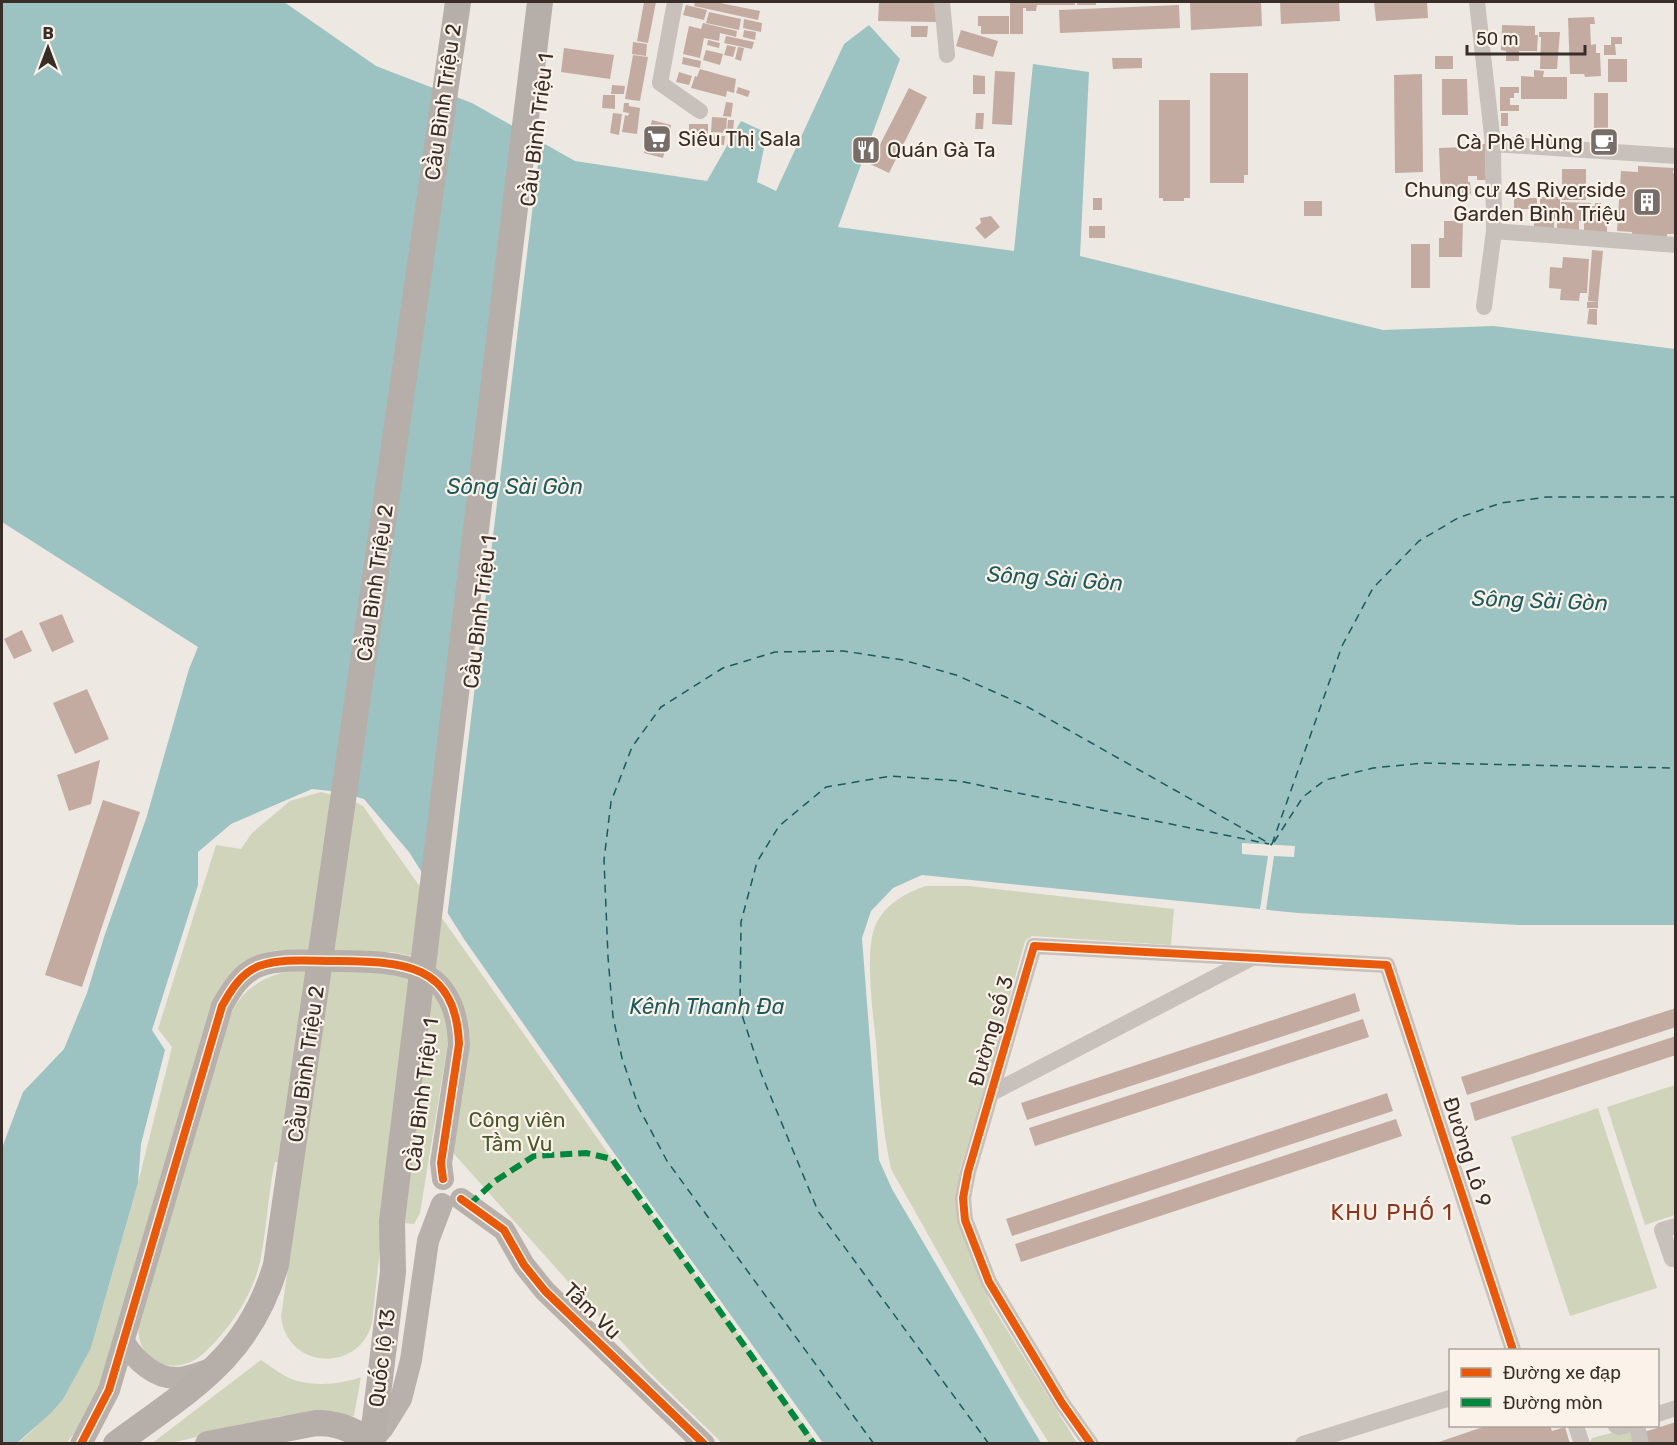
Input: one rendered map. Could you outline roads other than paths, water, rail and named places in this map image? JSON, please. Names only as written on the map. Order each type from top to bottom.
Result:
[{"type":"main road","name":"Cầu Bình Triệu 2","points":[[116,1443],[217,1367],[251,1325],[270,1287],[280,1244],[458,2]]},
{"type":"main road","name":"Cầu Bình Triệu 1","points":[[400,1222],[540,2]]},
{"type":"main road","name":"Cầu Bình Triệu 1","points":[[400,1222],[553,2]]},
{"type":"main road","name":"Quốc lộ 13","points":[[372,1442],[400,1222]]},
{"type":"main road","points":[[208,1443],[316,1423],[345,1426],[372,1442]]},
{"type":"street","points":[[675,2],[660,83],[700,111]]},
{"type":"street","points":[[942,2],[947,55]]},
{"type":"street","points":[[1477,2],[1493,144],[1494,231],[1484,307]]},
{"type":"street","points":[[1493,144],[1676,156]]},
{"type":"street","points":[[1494,231],[1676,245]]},
{"type":"street","name":"Đường số 3","points":[[1091,1443],[1062,1403],[989,1282],[965,1220],[963,1198],[968,1172],[1034,946],[1387,965]]},
{"type":"street","points":[[992,1093],[1250,958]]},
{"type":"street","points":[[81,1443],[109,1390],[222,1006],[231,990],[243,976],[258,967],[296,960],[388,962],[423,973],[438,984],[451,1002],[458,1024],[459,1044],[441,1163],[443,1179],[438,1183],[435,1194],[452,1202],[428,1241],[411,1360],[400,1399],[372,1442]]},
{"type":"street","name":"Đường Lô 9","points":[[1387,965],[1513,1349]]},
{"type":"street","name":"Tầm Vu","points":[[452,1202],[504,1230],[524,1265],[545,1291],[704,1443]]},
{"type":"street","points":[[1676,1226],[1662,1230],[1672,1259],[1676,1258]]},
{"type":"street","points":[[124,1342],[130,1353],[140,1362],[150,1370],[162,1375],[177,1378],[217,1367]]},
{"type":"street","points":[[1303,1443],[1449,1398]]},
{"type":"street","points":[[1659,1414],[1676,1408]]},
{"type":"street","points":[[1577,1427],[1582,1443]]},
{"type":"street","points":[[1637,1427],[1641,1443]]},
{"type":"water","name":"Sông Sài Gòn","points":[[2,2],[284,2],[376,66],[472,103],[575,161],[707,181],[741,121],[767,133],[757,182],[776,191],[844,44],[869,25],[900,59],[838,227],[1014,251],[1033,64],[1089,72],[1080,256],[1383,330],[1494,326],[1675,349],[1675,925],[1519,925],[1298,913],[922,875],[893,888],[871,911],[862,938],[879,1160],[892,1189],[1041,1443],[823,1443],[614,1153],[464,939],[409,852],[364,799],[340,792],[312,789],[231,824],[198,852],[198,885],[152,1030],[165,1050],[141,1144],[138,1183],[91,1348],[63,1399],[51,1413],[17,1443],[2,1443],[2,1148],[23,1092],[64,1049],[87,993],[105,934],[146,819],[189,669],[198,647],[2,522]]},
{"type":"place","name":"Siêu Thị Sala","points":[[657,139]]},
{"type":"place","name":"Cà Phê Hùng","points":[[1604,142]]},
{"type":"place","name":"Quán Gà Ta","points":[[866,150]]},
{"type":"place","name":"Chung cư 4S Riverside Garden Bình Triệu","points":[[1647,202]]},
{"type":"district","name":"KHU PHỐ 1","points":[[1392,1212]]},
{"type":"water label","name":"Kênh Thanh Đa","points":[[707,1006]]},
{"type":"park label","name":"Công viên Tầm Vu","points":[[517,1132]]}]
